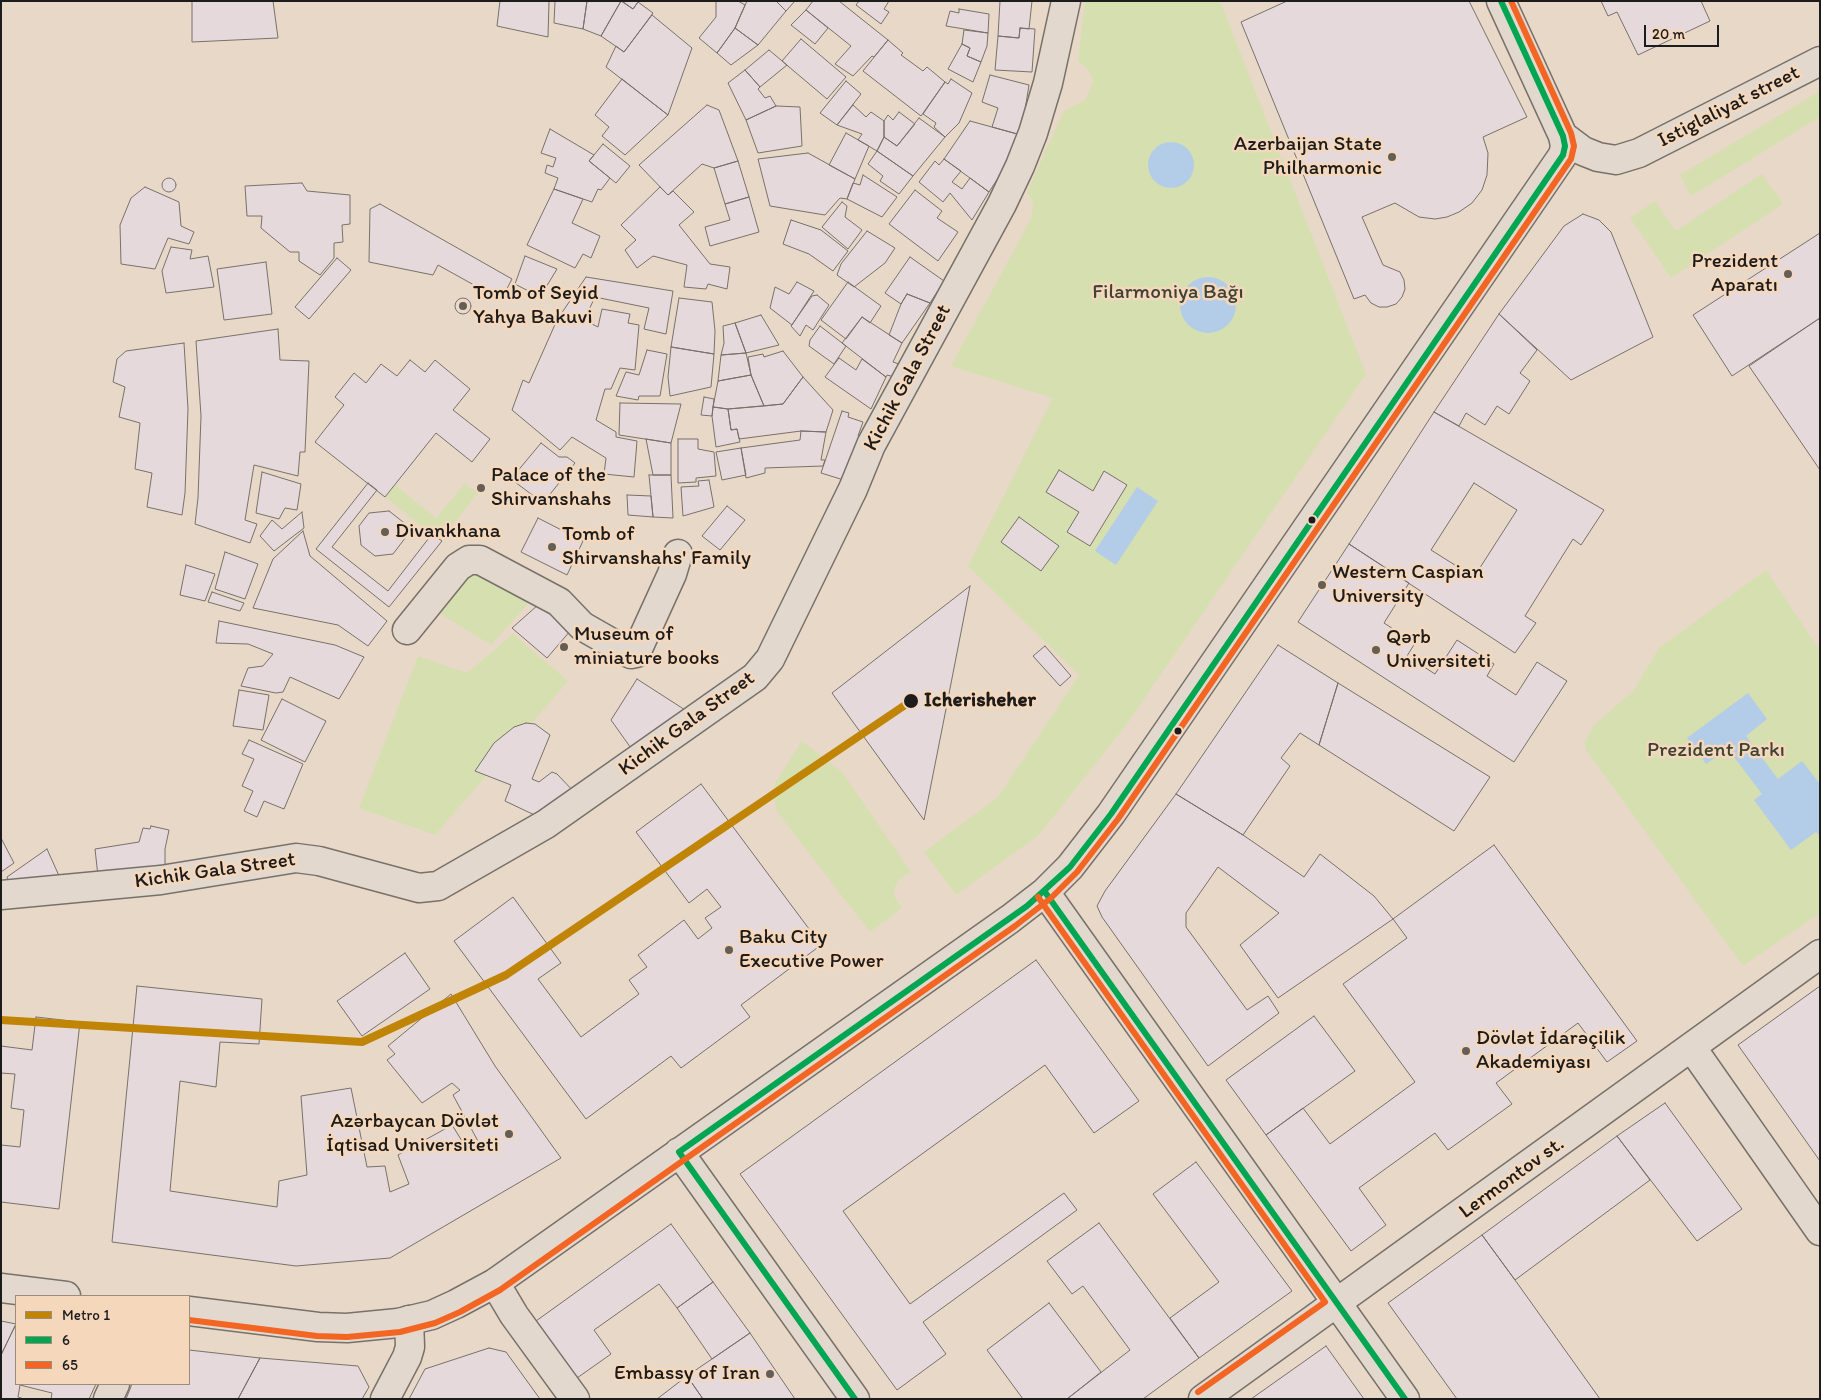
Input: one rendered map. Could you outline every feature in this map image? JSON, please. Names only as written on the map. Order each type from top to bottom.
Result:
[{"type":"main road","name":"Kichik Gala Street","points":[[1,895],[161,880],[296,858],[319,861],[419,888],[438,886],[546,824],[755,677],[770,659],[848,498],[871,445],[1002,204],[1020,166],[1033,134],[1048,83],[1066,1]]},
{"type":"main road","points":[[190,1311],[318,1327],[377,1326],[432,1315],[456,1304],[494,1283],[1010,919],[1045,892],[1070,866],[1111,814],[1559,162],[1565,146],[1563,136],[1501,1]]},
{"type":"main road","name":"Istiglaliyat street","points":[[1563,136],[1583,152],[1616,160],[1639,153],[1820,61]]},
{"type":"main road","points":[[407,630],[458,567],[469,560],[480,560],[559,602],[582,626],[631,654],[636,653],[672,574],[678,554]]},
{"type":"main road","points":[[1045,892],[1405,1399]]},
{"type":"main road","name":"Lermontov st.","points":[[1203,1399],[1820,954]]},
{"type":"main road","points":[[1692,1048],[1820,1231]]},
{"type":"main road","points":[[679,1152],[855,1399]]},
{"type":"main road","points":[[494,1283],[514,1315],[575,1399]]},
{"type":"main road","points":[[1,1288],[58,1295]]},
{"type":"main road","points":[[384,1399],[410,1348],[409,1320]]},
{"type":"main road","points":[[108,1399],[115,1385]]},
{"type":"green space","name":"Filarmoniya Bağı","points":[[1085,1],[1220,1],[1366,374],[1127,724],[1038,836],[956,895],[924,852],[998,797],[1079,675],[968,566],[1053,398],[951,366],[1031,219],[1033,203],[1027,192],[1064,111],[1085,100],[1090,90],[1093,80],[1087,68],[1078,61]]},
{"type":"green space","points":[[1820,91],[1820,117],[1691,196],[1680,175]]},
{"type":"green space","points":[[1762,174],[1783,204],[1671,278],[1630,218],[1655,201],[1676,231]]},
{"type":"green space","points":[[465,483],[478,493],[440,541],[385,497],[395,485],[436,518]]},
{"type":"green space","points":[[478,566],[535,596],[491,645],[439,613]]},
{"type":"green space","name":"Prezident Parkı","points":[[1766,570],[1820,651],[1820,913],[1743,966],[1586,750],[1585,742],[1593,726],[1634,690],[1659,648]]},
{"type":"green space","points":[[513,634],[568,681],[435,835],[359,808],[418,656],[467,673]]},
{"type":"green space","points":[[802,741],[842,772],[911,872],[901,878],[895,886],[894,896],[902,908],[870,932],[776,808],[774,796],[775,783]]},
{"type":"water","points":[[1167,142],[1175,142],[1184,146],[1190,152],[1194,165],[1190,178],[1184,184],[1175,188],[1167,188],[1158,184],[1152,178],[1148,169],[1148,161],[1152,152],[1158,146]]},
{"type":"water","points":[[1208,277],[1219,279],[1228,285],[1234,294],[1236,305],[1234,316],[1228,325],[1219,331],[1208,333],[1197,331],[1188,325],[1182,316],[1180,305],[1182,294],[1188,285],[1197,279]]},
{"type":"water","points":[[1137,487],[1158,501],[1116,565],[1095,551]]},
{"type":"water","points":[[1748,693],[1767,719],[1746,736],[1778,779],[1802,761],[1820,784],[1820,836],[1816,832],[1791,850],[1754,800],[1762,794],[1728,749],[1706,764],[1687,738]]},
{"type":"building","points":[[192,1],[273,1],[278,38],[192,42]]},
{"type":"building","points":[[500,1],[549,1],[548,37],[497,26]]},
{"type":"building","points":[[555,1],[587,1],[583,29],[554,23]]},
{"type":"building","points":[[587,1],[621,1],[601,36],[583,29]]},
{"type":"building","points":[[621,1],[633,9],[638,2],[653,13],[624,52],[601,36]]},
{"type":"building","points":[[622,1],[638,1],[638,2],[633,9]]},
{"type":"building","points":[[716,1],[738,1],[745,5],[735,28],[717,53],[699,38],[716,17]]},
{"type":"building","points":[[747,1],[776,1],[786,11],[758,45],[735,28]]},
{"type":"building","points":[[776,1],[795,1],[786,11]]},
{"type":"building","points":[[813,1],[839,1],[888,40],[874,57],[872,56],[853,76],[835,64],[851,46],[806,10]]},
{"type":"building","points":[[859,1],[889,1],[884,9],[889,12],[881,24],[856,5]]},
{"type":"building","points":[[1000,1],[1032,1],[1029,29],[1020,28],[1019,38],[998,36]]},
{"type":"building","name":"Azerbaijan State Philharmonic","points":[[1287,1],[1469,1],[1527,117],[1483,137],[1488,153],[1487,175],[1482,190],[1472,203],[1459,212],[1435,219],[1419,217],[1395,203],[1362,217],[1383,265],[1400,272],[1404,280],[1405,289],[1402,297],[1396,304],[1379,307],[1371,303],[1365,295],[1354,299],[1241,22]]},
{"type":"building","points":[[1601,1],[1701,1],[1710,21],[1638,55],[1617,12],[1608,16]]},
{"type":"building","points":[[959,9],[989,14],[988,33],[946,26],[950,11],[959,13]]},
{"type":"building","points":[[806,10],[828,28],[815,44],[791,25]]},
{"type":"building","points":[[652,15],[692,48],[668,115],[606,67],[616,46],[624,52]]},
{"type":"building","points":[[735,28],[758,45],[731,65],[717,53]]},
{"type":"building","points":[[1020,28],[1035,29],[1032,72],[995,70],[998,36],[1019,38]]},
{"type":"building","points":[[964,30],[988,33],[987,46],[981,62],[967,56],[970,48],[962,44]]},
{"type":"building","points":[[801,39],[846,77],[827,99],[782,61]]},
{"type":"building","points":[[888,40],[903,53],[901,55],[923,71],[927,67],[945,82],[921,116],[863,71]]},
{"type":"building","points":[[962,44],[970,48],[967,56],[981,62],[973,82],[948,69]]},
{"type":"building","points":[[769,50],[787,65],[760,87],[745,70]]},
{"type":"building","points":[[745,70],[760,87],[758,89],[765,98],[770,96],[776,106],[746,120],[728,83]]},
{"type":"building","points":[[990,75],[1029,85],[1021,135],[992,127],[998,108],[982,102]]},
{"type":"building","points":[[622,79],[668,115],[625,155],[602,136],[609,127],[595,115]]},
{"type":"building","points":[[951,79],[972,93],[959,123],[945,137],[934,127],[936,123],[923,114],[945,82],[948,84]]},
{"type":"building","points":[[846,81],[861,94],[837,125],[820,113]]},
{"type":"building","points":[[707,105],[719,110],[738,161],[714,168],[702,164],[668,195],[639,165]]},
{"type":"building","points":[[853,105],[866,117],[871,112],[884,121],[884,137],[877,151],[858,140],[862,134],[837,125]]},
{"type":"building","points":[[776,106],[800,107],[802,146],[758,153],[746,120]]},
{"type":"building","points":[[899,112],[915,124],[897,146],[884,137],[884,121],[888,115],[893,120]]},
{"type":"building","points":[[919,118],[945,137],[913,176],[877,151],[884,137],[897,146]]},
{"type":"building","points":[[970,121],[1021,135],[1007,164],[989,192],[944,159]]},
{"type":"building","points":[[550,129],[594,155],[589,161],[610,178],[601,190],[598,189],[592,202],[554,189],[558,178],[545,173],[547,165],[553,167],[556,158],[541,153]]},
{"type":"building","points":[[846,133],[869,146],[855,179],[829,165]]},
{"type":"building","points":[[603,144],[630,166],[616,183],[589,161]]},
{"type":"building","points":[[877,151],[913,176],[899,194],[880,181],[883,176],[868,164]]},
{"type":"building","points":[[808,153],[855,179],[847,199],[840,198],[825,215],[770,206],[758,159]]},
{"type":"building","points":[[944,159],[961,171],[952,182],[962,189],[970,178],[989,192],[972,220],[950,193],[943,202],[919,182],[935,161],[939,165]]},
{"type":"building","points":[[738,161],[749,197],[725,204],[714,168]]},
{"type":"building","points":[[863,175],[897,197],[882,217],[847,199],[853,183],[860,185]]},
{"type":"building","points":[[169,178],[174,180],[176,185],[174,190],[169,192],[164,190],[162,185],[164,180]]},
{"type":"building","points":[[302,183],[307,191],[350,195],[350,224],[342,225],[343,242],[334,243],[334,258],[320,275],[299,261],[299,252],[290,252],[261,228],[262,216],[247,216],[245,186]]},
{"type":"building","points":[[145,187],[179,202],[181,226],[194,232],[189,244],[168,238],[155,269],[121,264],[120,225],[131,198]]},
{"type":"building","points":[[660,187],[668,195],[673,191],[694,212],[679,225],[710,264],[730,267],[727,289],[708,284],[706,289],[684,287],[687,265],[653,256],[637,268],[625,250],[636,240],[621,225]]},
{"type":"building","points":[[554,189],[583,199],[572,223],[600,236],[591,258],[583,254],[575,268],[527,245]]},
{"type":"building","points":[[915,190],[942,211],[937,218],[958,232],[938,261],[889,224]]},
{"type":"building","points":[[749,197],[759,232],[710,246],[705,227],[730,220],[725,204]]},
{"type":"building","points":[[842,202],[847,206],[845,217],[862,230],[848,249],[822,227]]},
{"type":"building","points":[[380,204],[512,279],[501,300],[438,265],[433,275],[369,262],[370,209]]},
{"type":"building","points":[[1583,214],[1599,220],[1611,232],[1653,337],[1571,380],[1499,314],[1564,226]]},
{"type":"building","points":[[791,220],[821,230],[848,251],[833,271],[809,254],[783,244]]},
{"type":"building","points":[[867,231],[895,248],[885,263],[854,287],[837,275],[841,264]]},
{"type":"building","name":"Prezident Aparatı","points":[[1820,233],[1820,318],[1732,376],[1693,315]]},
{"type":"building","points":[[171,247],[192,250],[190,259],[208,256],[214,287],[166,293],[162,271]]},
{"type":"building","points":[[525,256],[557,269],[540,297],[515,284]]},
{"type":"building","points":[[910,257],[944,281],[930,303],[907,294],[901,304],[885,293]]},
{"type":"building","points":[[337,258],[351,270],[309,319],[295,307]]},
{"type":"building","points":[[266,262],[272,314],[224,320],[217,269]]},
{"type":"building","points":[[586,277],[673,291],[666,334],[644,329],[649,308],[595,297],[584,320],[598,327],[602,309],[630,314],[628,323],[639,325],[635,370],[620,368],[611,389],[605,389],[596,420],[616,432],[616,437],[637,441],[634,477],[604,474],[606,458],[572,437],[560,450],[512,410],[523,380],[529,383],[557,320]]},
{"type":"building","points":[[797,282],[814,291],[792,325],[770,308],[775,287],[789,294]]},
{"type":"building","points":[[848,282],[881,306],[870,323],[862,317],[846,339],[821,320]]},
{"type":"building","points":[[907,294],[930,303],[902,343],[889,335]]},
{"type":"building","points":[[817,295],[829,305],[813,330],[806,325],[800,336],[791,326],[812,296]]},
{"type":"building","name":"Tomb of Seyid Yahya Bakuvi","points":[[460,298],[466,298],[471,303],[469,312],[460,314],[455,309],[455,303]]},
{"type":"building","points":[[679,298],[712,302],[715,331],[714,354],[671,347]]},
{"type":"building","points":[[1499,314],[1537,350],[1520,373],[1530,381],[1509,414],[1497,406],[1485,425],[1466,413],[1459,426],[1434,412]]},
{"type":"building","points":[[761,315],[779,345],[746,353],[735,323]]},
{"type":"building","points":[[862,317],[902,343],[893,362],[899,364],[894,377],[887,375],[886,377],[842,343]]},
{"type":"building","points":[[1820,318],[1820,470],[1749,366]]},
{"type":"building","points":[[735,323],[746,353],[721,355],[724,343],[723,326]]},
{"type":"building","points":[[820,326],[846,346],[834,364],[809,346],[810,340]]},
{"type":"building","points":[[278,329],[280,360],[309,361],[305,452],[300,452],[298,476],[254,465],[245,520],[257,524],[250,543],[195,524],[198,498],[201,416],[196,341]]},
{"type":"building","points":[[184,343],[188,409],[185,493],[182,515],[147,507],[152,473],[135,469],[140,423],[119,417],[125,387],[113,382],[117,359],[126,351]]},
{"type":"building","points":[[671,347],[714,354],[711,387],[670,396],[668,377]]},
{"type":"building","points":[[647,350],[667,354],[660,396],[639,396],[638,400],[616,396],[626,372],[639,375]]},
{"type":"building","points":[[783,351],[803,377],[783,404],[764,406],[751,375],[748,357],[763,354],[764,357]]},
{"type":"building","points":[[746,353],[751,375],[718,381],[721,355]]},
{"type":"building","points":[[839,358],[856,370],[862,359],[886,377],[871,409],[825,377]]},
{"type":"building","points":[[410,360],[425,372],[435,360],[470,389],[453,410],[490,439],[472,462],[436,433],[385,497],[315,442],[344,405],[335,397],[354,373],[366,383],[381,364],[397,376]]},
{"type":"building","points":[[751,375],[764,406],[728,409],[713,407],[718,381]]},
{"type":"building","points":[[803,377],[833,410],[826,432],[801,431],[739,439],[737,429],[731,430],[728,409],[783,404]]},
{"type":"building","points":[[704,397],[714,399],[712,416],[701,415]]},
{"type":"building","points":[[620,403],[681,404],[671,443],[619,435]]},
{"type":"building","points":[[713,407],[728,409],[731,430],[737,429],[740,442],[716,447],[712,416]]},
{"type":"building","points":[[842,411],[849,413],[848,417],[863,422],[858,436],[863,438],[847,481],[821,473]]},
{"type":"building","points":[[1434,412],[1604,510],[1581,545],[1573,539],[1525,616],[1536,623],[1515,653],[1349,544]],"holes":[[[1474,483],[1517,510],[1474,577],[1431,550]]]},
{"type":"building","points":[[801,431],[826,432],[821,460],[825,460],[823,466],[765,468],[765,473],[746,478],[741,448],[800,440]]},
{"type":"building","points":[[646,439],[671,443],[671,475],[653,475]]},
{"type":"building","points":[[678,439],[698,439],[698,449],[714,452],[716,476],[696,478],[696,482],[678,483]]},
{"type":"building","points":[[541,443],[559,457],[567,457],[575,463],[543,503],[511,479]]},
{"type":"building","points":[[741,448],[746,475],[722,480],[716,452]]},
{"type":"building","points":[[1059,470],[1093,491],[1104,471],[1127,485],[1090,546],[1067,532],[1079,512],[1046,492]]},
{"type":"building","points":[[262,472],[301,484],[297,510],[285,508],[279,519],[256,513]]},
{"type":"building","points":[[649,475],[671,475],[673,518],[653,517]]},
{"type":"building","points":[[709,480],[714,507],[683,516],[681,487],[699,486],[698,481]]},
{"type":"building","points":[[368,483],[377,490],[332,547],[388,591],[432,534],[442,541],[389,607],[316,549]]},
{"type":"building","points":[[627,495],[651,496],[653,517],[628,515]]},
{"type":"building","points":[[727,506],[745,520],[720,550],[702,536]]},
{"type":"building","name":"Divankhana","points":[[389,511],[412,529],[393,554],[375,556],[361,545],[359,526],[369,513]]},
{"type":"building","points":[[302,512],[304,528],[274,551],[260,536],[272,520],[282,529]]},
{"type":"building","points":[[1019,517],[1059,546],[1041,571],[1001,542]]},
{"type":"building","name":"Tomb of Shirvanshahs' Family","points":[[538,518],[583,541],[567,575],[521,552]]},
{"type":"building","points":[[303,531],[310,556],[387,621],[368,646],[338,625],[253,608],[273,559]]},
{"type":"building","name":"Qərb Universiteti","points":[[1349,544],[1409,583],[1384,623],[1415,643],[1407,656],[1435,674],[1457,640],[1494,664],[1487,676],[1516,695],[1537,662],[1567,681],[1514,762],[1298,622]]},
{"type":"building","points":[[225,552],[258,564],[245,599],[215,589]]},
{"type":"building","points":[[186,565],[215,574],[205,601],[180,595]]},
{"type":"building","points":[[970,586],[947,704],[924,820],[832,693]]},
{"type":"building","points":[[212,592],[244,603],[240,611],[208,602]]},
{"type":"building","points":[[538,605],[571,630],[547,658],[512,628]]},
{"type":"building","points":[[219,621],[335,645],[364,657],[339,699],[290,677],[283,692],[276,693],[241,686],[248,668],[263,666],[273,654],[248,644],[216,643]]},
{"type":"building","points":[[1278,645],[1338,683],[1319,745],[1300,733],[1281,758],[1290,766],[1243,835],[1176,794]]},
{"type":"building","points":[[1045,646],[1071,676],[1060,686],[1033,656]]},
{"type":"building","points":[[637,679],[696,717],[638,758],[611,720]]},
{"type":"building","points":[[1338,683],[1490,777],[1454,831],[1319,745]]},
{"type":"building","points":[[239,690],[269,695],[263,730],[233,726]]},
{"type":"building","points":[[282,699],[326,721],[305,762],[261,740]]},
{"type":"building","points":[[526,723],[535,724],[550,735],[532,779],[539,782],[552,772],[557,774],[578,796],[545,820],[505,801],[511,785],[475,771],[494,743],[514,727]]},
{"type":"building","points":[[249,740],[303,764],[284,809],[264,801],[257,817],[244,811],[253,791],[242,786],[254,759],[242,754]]},
{"type":"building","name":"Baku City Executive Power","points":[[701,784],[821,945],[741,1005],[750,1017],[681,1068],[671,1056],[586,1119],[454,941],[513,897],[561,963],[538,979],[581,1037],[639,994],[629,980],[647,967],[638,955],[684,920],[698,939],[712,928],[705,918],[721,907],[707,889],[689,903],[636,832]]},
{"type":"building","points":[[1176,794],[1243,835],[1304,877],[1320,854],[1374,896],[1393,919],[1278,998],[1240,945],[1279,913],[1218,867],[1186,913],[1186,927],[1247,1010],[1268,996],[1279,1013],[1208,1066],[1102,917],[1097,906],[1105,891]]},
{"type":"building","points":[[151,826],[169,830],[165,849],[165,869],[98,876],[95,849],[139,842],[143,828],[150,829]]},
{"type":"building","points":[[1,838],[14,863],[1,872]]},
{"type":"building","name":"Dövlət İdarəçilik Akademiyası","points":[[1494,845],[1637,1041],[1607,1062],[1578,1023],[1496,1083],[1512,1104],[1448,1150],[1435,1133],[1359,1188],[1386,1225],[1351,1251],[1266,1135],[1303,1108],[1330,1144],[1415,1082],[1343,984],[1407,938],[1393,919]]},
{"type":"building","points":[[47,849],[60,878],[9,885],[7,877]]},
{"type":"building","points":[[405,953],[430,989],[362,1036],[337,1001]]},
{"type":"building","points":[[1036,960],[1139,1101],[1094,1133],[1045,1065],[843,1211],[910,1304],[1064,1193],[1077,1210],[923,1322],[946,1354],[897,1390],[740,1174]]},
{"type":"building","name":"Azərbaycan Dövlət İqtisad Universiteti","points":[[137,986],[262,999],[259,1044],[220,1042],[216,1087],[180,1081],[170,1191],[277,1207],[279,1181],[307,1175],[301,1096],[351,1088],[367,1167],[385,1166],[390,1192],[409,1184],[398,1155],[452,1125],[467,1149],[479,1143],[453,1095],[460,1090],[452,1083],[422,1103],[387,1060],[395,1054],[388,1046],[451,994],[495,1066],[561,1158],[390,1258],[296,1266],[112,1242]]},
{"type":"building","points":[[1820,986],[1820,1161],[1738,1045]]},
{"type":"building","points":[[1314,1016],[1355,1071],[1266,1135],[1226,1080]]},
{"type":"building","points":[[36,1017],[80,1022],[59,1209],[1,1202],[1,1145],[20,1147],[24,1110],[11,1108],[15,1074],[1,1073],[1,1046],[32,1050]]},
{"type":"building","points":[[1665,1103],[1742,1209],[1697,1241],[1617,1136]]},
{"type":"building","points":[[1617,1136],[1650,1180],[1515,1280],[1482,1235]]},
{"type":"building","points":[[1196,1162],[1292,1291],[1199,1358],[1170,1318],[1219,1282],[1153,1194]]},
{"type":"building","points":[[1099,1223],[1199,1358],[1143,1399],[1067,1399],[1130,1350],[1083,1286],[1072,1294],[1047,1261]]},
{"type":"building","points":[[671,1224],[713,1282],[677,1308],[659,1284],[594,1330],[611,1354],[577,1378],[536,1321]]},
{"type":"building","points":[[1482,1235],[1600,1399],[1457,1399],[1388,1303]]},
{"type":"building","points":[[713,1282],[750,1333],[712,1359],[677,1308]]},
{"type":"building","points":[[1049,1303],[1101,1372],[1067,1399],[1023,1399],[987,1350]]},
{"type":"building","points":[[1,1321],[15,1324],[15,1326],[1,1355]]},
{"type":"building","points":[[15,1326],[15,1385],[20,1385],[18,1397],[24,1399],[1,1399],[1,1355]]},
{"type":"building","points":[[750,1333],[795,1399],[703,1399],[687,1376]]},
{"type":"building","points":[[1326,1346],[1364,1399],[1251,1399]]},
{"type":"building","points":[[489,1348],[506,1352],[540,1399],[409,1399],[425,1369]]},
{"type":"building","points":[[190,1350],[260,1358],[238,1399],[126,1399],[132,1385],[190,1385]]},
{"type":"building","points":[[260,1358],[358,1366],[369,1387],[362,1399],[238,1399]]},
{"type":"building","points":[[687,1376],[703,1399],[657,1399]]},
{"type":"building","points":[[20,1385],[96,1385],[89,1399],[51,1399],[52,1393]]},
{"type":"metro line","name":"1","points":[[1,1020],[362,1042],[506,975],[911,701]]},
{"type":"transit line","name":"6","points":[[855,1399],[679,1152],[1027,906],[1070,867],[1111,814],[1563,155],[1565,146],[1563,136],[1501,1]]},
{"type":"transit line","name":"65","points":[[190,1320],[317,1336],[347,1337],[400,1332],[435,1323],[460,1312],[500,1290],[1015,926],[1051,898],[1077,872],[1118,819],[1571,159],[1574,146],[1571,133],[1511,1]]},
{"type":"transit line","name":"6","points":[[1045,892],[1405,1399]]},
{"type":"transit line","name":"65","points":[[1038,897],[1325,1302],[1198,1392]]},
{"type":"place","name":"Azerbaijan State Philharmonic","points":[[1392,157]]},
{"type":"place","name":"Prezident Aparatı","points":[[1788,274]]},
{"type":"place","name":"Tomb of Seyid Yahya Bakuvi","points":[[463,306]]},
{"type":"place","name":"Palace of the Shirvanshahs","points":[[481,488]]},
{"type":"place","name":"Divankhana","points":[[385,532]]},
{"type":"place","name":"Tomb of Shirvanshahs' Family","points":[[552,547]]},
{"type":"place","name":"Western Caspian University","points":[[1322,585]]},
{"type":"place","name":"Museum of miniature books","points":[[564,647]]},
{"type":"place","name":"Qərb Universiteti","points":[[1376,650]]},
{"type":"place","name":"Icherisheher","points":[[911,701]]},
{"type":"place","name":"Baku City Executive Power","points":[[729,950]]},
{"type":"place","name":"Dövlət İdarəçilik Akademiyası","points":[[1466,1051]]},
{"type":"place","name":"Azərbaycan Dövlət İqtisad Universiteti","points":[[509,1134]]},
{"type":"place","name":"Embassy of Iran","points":[[770,1374]]}]
